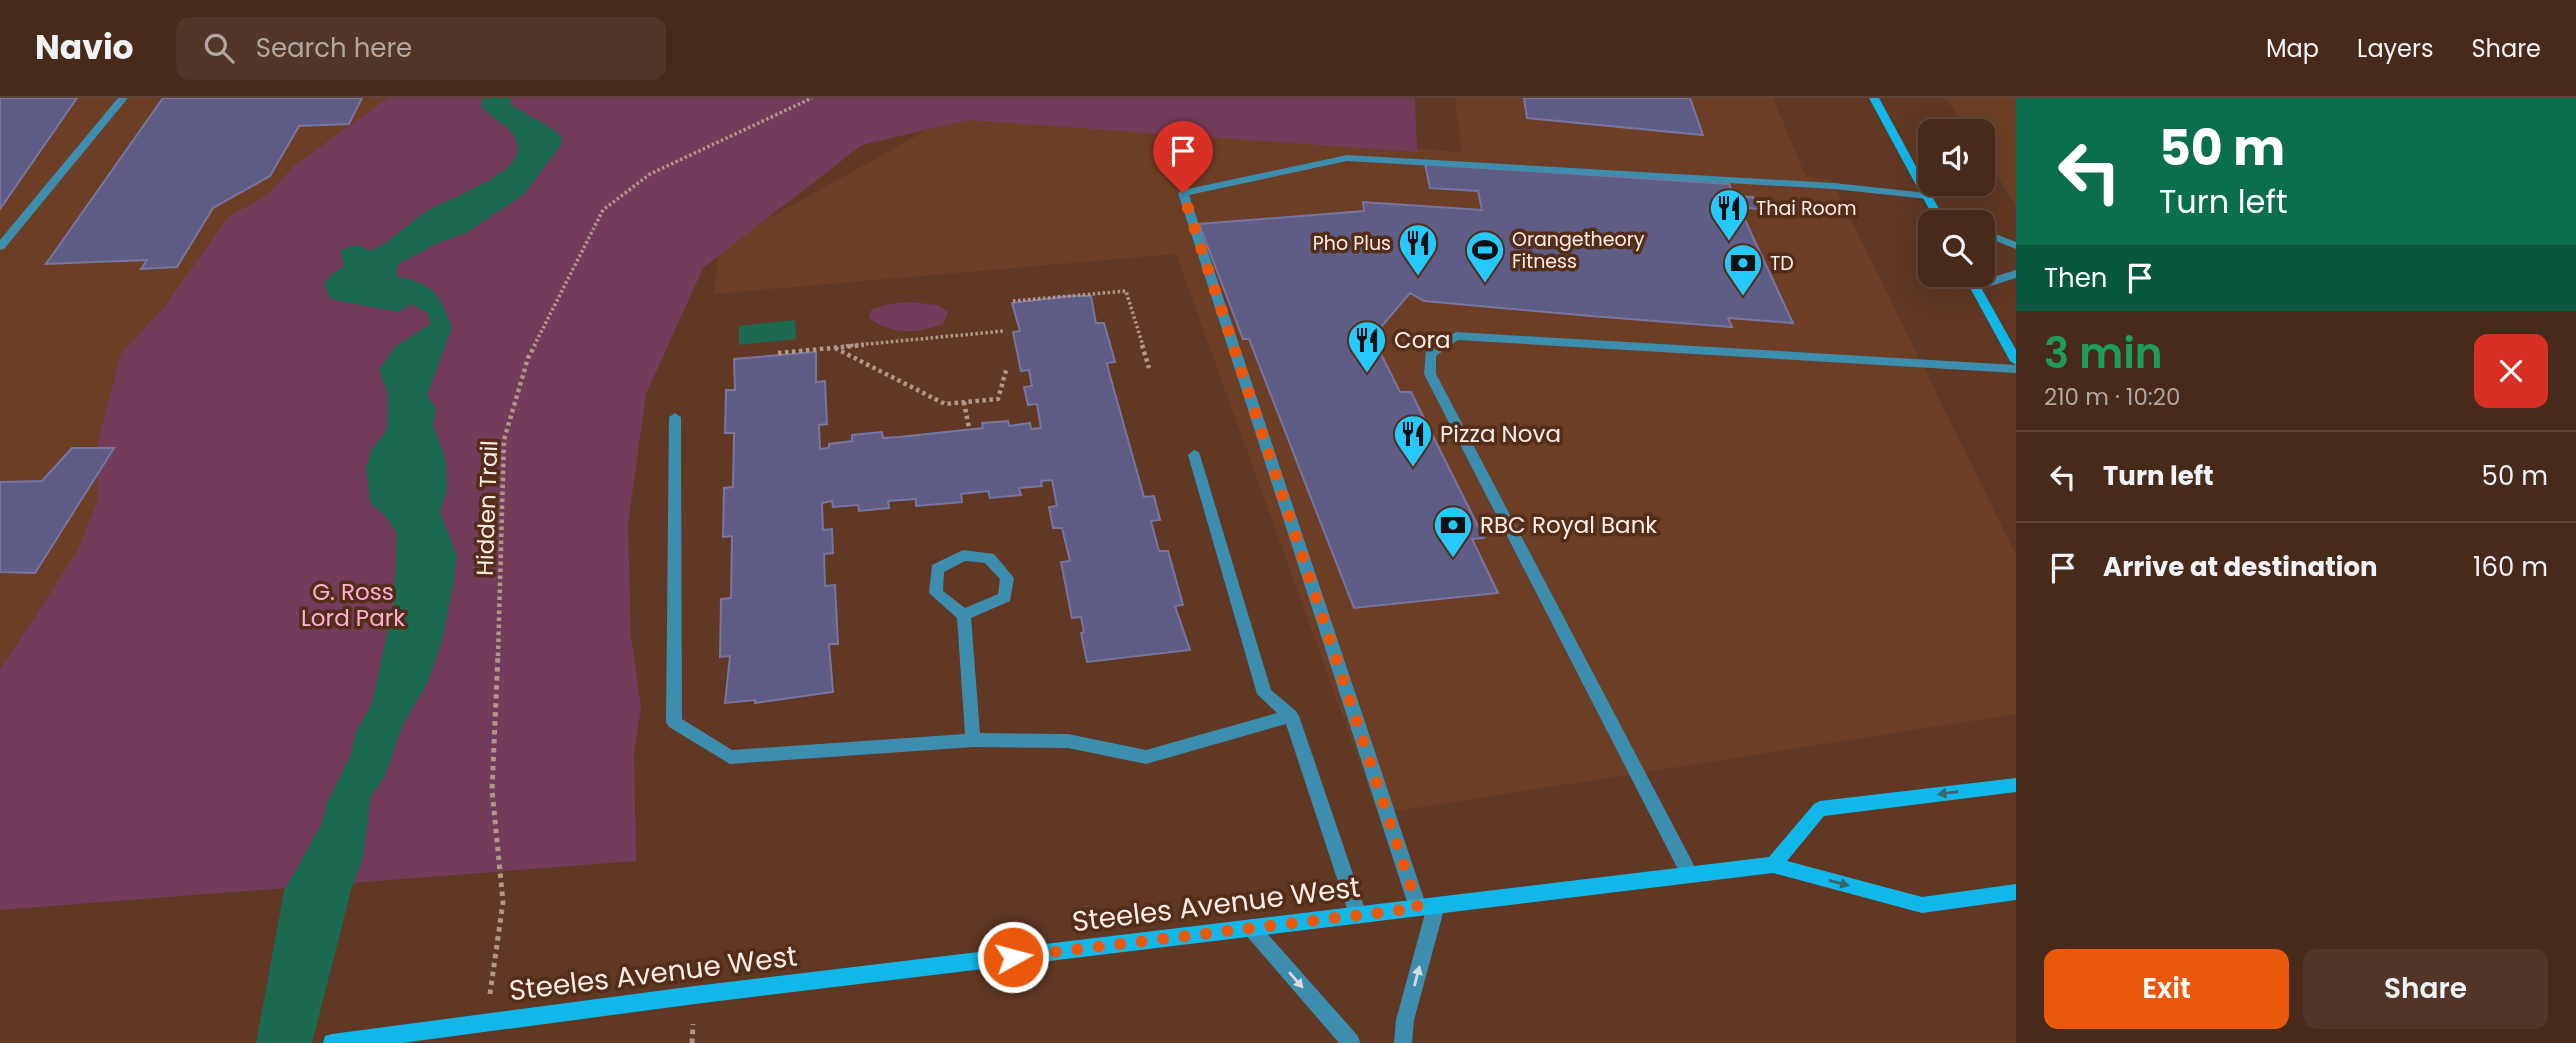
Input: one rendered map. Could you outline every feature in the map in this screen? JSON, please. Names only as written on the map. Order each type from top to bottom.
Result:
[{"type":"main road","points":[[1874,98],[1918,179]]},
{"type":"main road","points":[[1927,196],[1934,210]]},
{"type":"main road","points":[[1975,287],[2016,361]]},
{"type":"main road","points":[[1773,865],[1820,809],[2016,785]]},
{"type":"main road","name":"Steeles Avenue West","points":[[332,1043],[1773,865],[1922,905],[2016,892]]},
{"type":"lane","points":[[0,247],[122,98]]},
{"type":"lane","points":[[1403,1043],[1427,907],[1183,193],[1347,158],[1834,186],[1918,195]]},
{"type":"lane","points":[[1995,237],[2016,246]]},
{"type":"lane","points":[[1995,281],[2016,274]]},
{"type":"lane","points":[[1690,875],[1430,374],[1430,354],[1456,336],[2016,369]]},
{"type":"lane","points":[[675,417],[674,722],[730,757],[973,740],[1068,741],[1146,757],[1291,716]]},
{"type":"lane","points":[[1194,455],[1265,694],[1291,716],[1358,915]]},
{"type":"lane","points":[[964,615],[1005,597],[1007,578],[989,558],[963,555],[937,569],[936,593],[964,615],[973,740]]},
{"type":"lane","points":[[1251,928],[1351,1043]]},
{"type":"path","name":"Hidden Trail","points":[[486,1023],[503,902],[492,790],[501,593],[504,440],[528,358],[603,210],[616,198],[657,169],[767,121],[812,98]]},
{"type":"path","points":[[1013,301],[1126,291],[1149,368]]},
{"type":"path","points":[[778,353],[1004,331]]},
{"type":"path","points":[[834,347],[945,404],[998,399],[1007,368]]},
{"type":"path","points":[[964,402],[969,428]]},
{"type":"shaded area","points":[[0,98],[388,98],[382,113],[135,406],[0,747]]},
{"type":"shaded area","points":[[483,98],[511,98],[510,104],[556,131],[562,138],[561,145],[524,194],[466,233],[440,242],[398,264],[396,276],[419,283],[433,291],[452,327],[427,396],[436,409],[433,424],[446,461],[447,489],[440,512],[457,556],[442,641],[427,684],[403,724],[385,776],[371,796],[363,858],[352,887],[312,1043],[256,1043],[284,891],[322,823],[327,803],[351,754],[355,734],[372,703],[394,602],[397,534],[387,518],[370,502],[366,468],[371,450],[387,430],[388,394],[379,370],[396,346],[430,324],[428,313],[411,304],[399,312],[335,300],[329,297],[324,284],[344,266],[341,250],[357,245],[371,251],[379,247],[424,213],[482,184],[510,165],[517,154],[517,143],[511,131],[481,105]]},
{"type":"shaded area","points":[[1455,98],[1773,98],[1806,177],[1831,179],[2016,555],[2016,714],[1378,814],[1176,254],[714,294],[719,246],[954,115],[1462,152]]},
{"type":"shaded area","points":[[1946,98],[2016,98],[2016,205],[1995,173],[1995,119],[1960,119]]},
{"type":"shaded area","points":[[795,320],[796,339],[739,345],[739,326]]},
{"type":"green space","name":"G. Ross Lord Park","points":[[388,98],[1415,98],[1417,152],[968,120],[862,145],[703,268],[646,394],[628,524],[631,637],[641,707],[634,753],[636,861],[0,910],[0,669],[77,552],[97,501],[98,442],[121,354],[165,306],[228,217],[266,196],[295,165]]},
{"type":"green space","points":[[910,302],[937,305],[948,312],[943,324],[924,330],[905,331],[887,328],[869,318],[871,310],[888,304]]},
{"type":"building","points":[[0,98],[77,98],[0,209]]},
{"type":"building","points":[[163,98],[362,98],[349,124],[299,126],[270,176],[213,208],[177,267],[141,269],[147,260],[46,264]]},
{"type":"building","points":[[1524,98],[1690,98],[1703,135],[1527,118]]},
{"type":"building","points":[[1425,164],[1729,184],[1734,196],[1753,197],[1759,209],[1739,207],[1793,323],[1728,318],[1732,327],[1591,316],[1424,301],[1410,293],[1381,327],[1368,328],[1400,392],[1411,392],[1484,538],[1472,539],[1498,593],[1354,608],[1249,339],[1243,339],[1199,224],[1364,211],[1363,202],[1482,210],[1478,191],[1430,188]]},
{"type":"building","points":[[1091,296],[1096,323],[1104,323],[1115,362],[1107,363],[1109,372],[1144,497],[1154,496],[1160,520],[1151,521],[1159,551],[1168,551],[1183,605],[1175,606],[1190,650],[1087,662],[1081,633],[1084,632],[1081,617],[1072,618],[1061,562],[1070,561],[1062,528],[1053,528],[1049,507],[1057,506],[1052,480],[1041,481],[1042,486],[1019,488],[1021,495],[990,498],[988,491],[961,494],[962,502],[916,506],[916,499],[888,501],[889,508],[859,511],[858,505],[833,507],[832,501],[822,503],[823,530],[832,529],[833,553],[824,554],[825,586],[835,585],[838,644],[829,644],[833,692],[755,703],[755,700],[725,703],[730,656],[720,657],[721,599],[731,598],[732,536],[723,537],[724,488],[733,487],[734,433],[725,433],[726,390],[735,390],[734,359],[816,352],[816,382],[825,381],[827,424],[819,425],[820,449],[829,448],[829,444],[852,441],[852,435],[882,432],[883,438],[899,437],[983,428],[982,423],[1008,421],[1009,426],[1030,423],[1031,429],[1041,428],[1037,404],[1028,405],[1024,387],[1032,386],[1029,370],[1021,371],[1013,332],[1020,331],[1012,303]]},
{"type":"building","points":[[72,448],[114,448],[35,573],[0,572],[0,482],[42,481]]},
{"type":"place","name":"Thai Room","points":[[1729,242]]},
{"type":"place","name":"Pho Plus","points":[[1418,277]]},
{"type":"place","name":"Orangetheory Fitness","points":[[1485,284]]},
{"type":"place","name":"TD","points":[[1743,297]]},
{"type":"place","name":"Cora","points":[[1367,374]]},
{"type":"place","name":"Pizza Nova","points":[[1413,468]]},
{"type":"place","name":"RBC Royal Bank","points":[[1453,559]]},
{"type":"route","points":[[1013,957],[1418,908],[1183,193]]}]
